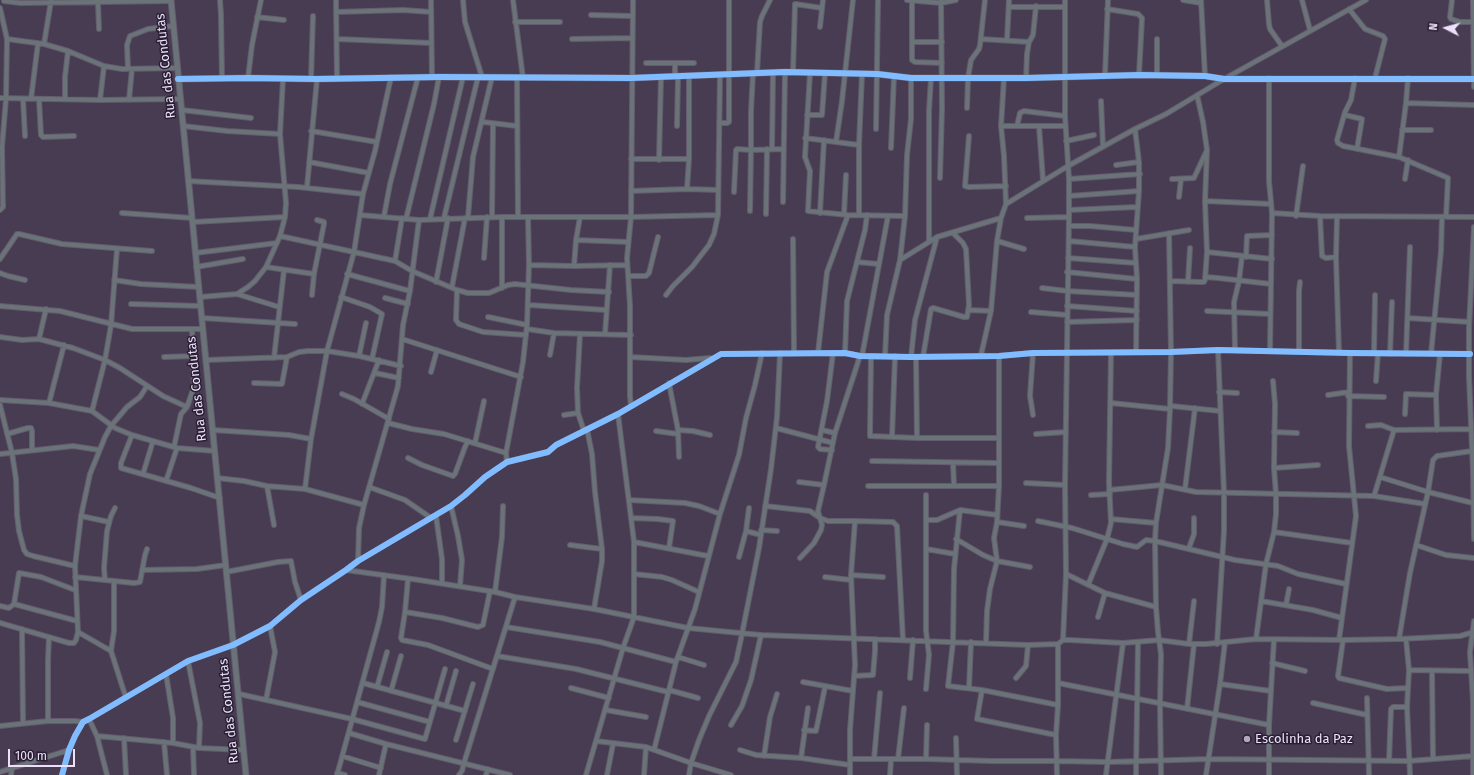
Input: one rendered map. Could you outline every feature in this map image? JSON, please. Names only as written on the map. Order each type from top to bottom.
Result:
[{"type":"street","points":[[3,0],[20,3],[51,1],[98,3],[171,1]]},
{"type":"street","points":[[220,0],[222,79]]},
{"type":"street","points":[[248,78],[252,45],[261,0]]},
{"type":"street","points":[[336,0],[336,78]]},
{"type":"street","points":[[431,0],[432,77]]},
{"type":"street","points":[[436,282],[446,218],[480,77],[465,22],[463,0]]},
{"type":"street","points":[[512,0],[520,78],[517,126],[518,217]]},
{"type":"street","points":[[631,406],[631,335],[629,276],[627,265],[631,217],[631,78],[633,0]]},
{"type":"street","points":[[719,123],[729,122],[729,0]]},
{"type":"street","points":[[750,211],[751,150],[755,73],[760,22],[770,0]]},
{"type":"street","points":[[820,27],[823,0]]},
{"type":"street","points":[[836,142],[853,0]]},
{"type":"street","points":[[876,129],[878,0]]},
{"type":"street","points":[[942,63],[915,62],[912,60],[910,0],[956,0]]},
{"type":"street","points":[[968,108],[968,78],[972,60],[979,49],[985,0]]},
{"type":"street","points":[[1007,40],[1009,0]]},
{"type":"street","points":[[1063,640],[1066,574],[1065,484],[1069,241],[1069,179],[1065,126],[1064,77],[1065,0]]},
{"type":"street","points":[[1105,75],[1108,0]]},
{"type":"street","points":[[1183,0],[1201,2],[1205,76]]},
{"type":"street","points":[[1267,0],[1269,24],[1282,46]]},
{"type":"street","points":[[1302,0],[1310,30]]},
{"type":"street","points":[[1006,204],[1043,180],[1135,129],[1166,114],[1224,78],[1366,0]]},
{"type":"street","points":[[1452,0],[1451,19],[1460,22],[1472,22]]},
{"type":"street","points":[[1473,0],[1472,22],[1474,87]]},
{"type":"street","points":[[44,44],[51,1]]},
{"type":"street","name":"Rua das Condutas","points":[[171,1],[246,775]]},
{"type":"street","points":[[940,178],[942,135],[941,1]]},
{"type":"street","points":[[98,3],[99,29]]},
{"type":"street","points":[[794,72],[795,4],[822,8]]},
{"type":"street","points":[[1026,78],[1029,42],[1033,36],[1036,6]]},
{"type":"street","points":[[1009,7],[1065,7]]},
{"type":"street","points":[[0,8],[7,39],[6,99],[1,178],[3,207],[0,210]]},
{"type":"street","points":[[1107,9],[1138,14],[1142,18],[1139,75]]},
{"type":"street","points":[[1349,9],[1365,29],[1383,36],[1385,39],[1375,78]]},
{"type":"street","points":[[336,12],[403,10],[431,12]]},
{"type":"street","points":[[591,15],[632,16]]},
{"type":"street","points":[[311,79],[312,16]]},
{"type":"street","points":[[257,17],[284,20]]},
{"type":"street","points":[[515,22],[560,22]]},
{"type":"street","points":[[129,100],[130,69],[127,45],[130,36],[148,29],[173,26]]},
{"type":"street","points":[[572,39],[632,38]]},
{"type":"street","points":[[981,38],[1029,42]]},
{"type":"street","points":[[7,39],[44,44],[68,51],[104,66],[130,69],[177,68]]},
{"type":"street","points":[[337,39],[431,43]]},
{"type":"street","points":[[1156,75],[1157,40]]},
{"type":"street","points":[[912,42],[942,42]]},
{"type":"street","points":[[31,99],[38,43]]},
{"type":"street","points":[[65,99],[65,78],[68,51]]},
{"type":"street","points":[[646,63],[694,63]]},
{"type":"street","points":[[675,63],[677,126]]},
{"type":"street","points":[[100,100],[104,66]]},
{"type":"street","points":[[178,79],[317,79],[439,76],[631,78],[785,72],[877,74],[911,78],[1026,78],[1156,75],[1224,78],[1474,79]]},
{"type":"street","points":[[783,202],[785,72]]},
{"type":"street","points":[[766,214],[773,73]]},
{"type":"street","points":[[810,73],[805,138],[805,157],[810,171],[808,211],[846,215],[905,216]]},
{"type":"street","points":[[807,115],[822,115],[825,73]]},
{"type":"street","points":[[666,295],[692,267],[709,245],[714,234],[718,215],[720,74]]},
{"type":"street","points":[[859,215],[859,145],[862,74]]},
{"type":"street","points":[[395,261],[404,219],[434,104],[439,76]]},
{"type":"street","points":[[687,189],[689,159],[689,76]]},
{"type":"street","points":[[891,148],[894,76]]},
{"type":"street","points":[[305,489],[311,439],[327,351],[354,252],[363,194],[377,142],[391,77]]},
{"type":"street","points":[[384,216],[390,184],[418,77]]},
{"type":"street","points":[[430,219],[463,77]]},
{"type":"street","points":[[452,287],[467,217],[473,157],[483,122],[492,77]]},
{"type":"street","points":[[659,160],[661,77]]},
{"type":"street","points":[[885,356],[887,315],[900,260],[905,216],[907,155],[911,119],[911,78]]},
{"type":"street","points":[[929,241],[928,111],[931,78]]},
{"type":"street","points":[[981,355],[991,311],[997,242],[1001,218],[1006,204],[1004,156],[1000,126],[1004,78]]},
{"type":"street","points":[[1269,78],[1269,181],[1272,204],[1270,351]]},
{"type":"street","points":[[1355,78],[1351,100],[1338,137],[1338,143],[1340,145],[1357,149],[1399,157],[1448,178],[1430,354]]},
{"type":"street","points":[[1399,157],[1408,78]]},
{"type":"street","points":[[237,294],[255,281],[266,267],[280,236],[285,216],[286,186],[280,134],[284,79]]},
{"type":"street","points":[[307,188],[311,131],[317,79]]},
{"type":"street","points":[[1170,281],[1204,282],[1205,277],[1207,252],[1205,201],[1207,150],[1204,122],[1197,95]]},
{"type":"street","points":[[0,98],[23,100],[180,99]]},
{"type":"street","points":[[39,99],[41,135],[43,137],[74,136]]},
{"type":"street","points":[[23,100],[25,136]]},
{"type":"street","points":[[1101,101],[1103,147]]},
{"type":"street","points":[[1406,103],[1474,105]]},
{"type":"street","points":[[182,110],[251,118]]},
{"type":"street","points":[[1017,126],[1020,113],[1024,111],[1065,116]]},
{"type":"street","points":[[1345,115],[1362,119],[1357,149]]},
{"type":"street","points":[[483,122],[517,126]]},
{"type":"street","points":[[484,258],[489,217],[493,124]]},
{"type":"street","points":[[183,126],[280,134]]},
{"type":"street","points":[[1000,126],[1065,126]]},
{"type":"street","points":[[1039,126],[1043,180]]},
{"type":"street","points":[[1135,129],[1140,162],[1135,247],[1137,279],[1136,352]]},
{"type":"street","points":[[1402,130],[1431,130]]},
{"type":"street","points":[[311,131],[377,142]]},
{"type":"street","points":[[1066,140],[1094,135]]},
{"type":"street","points":[[968,136],[965,186],[1006,186]]},
{"type":"street","points":[[805,138],[859,145]]},
{"type":"street","points":[[820,213],[824,140]]},
{"type":"street","points":[[734,192],[737,149],[783,149]]},
{"type":"street","points":[[1172,178],[1181,179],[1196,177],[1198,166],[1207,150]]},
{"type":"street","points":[[631,159],[689,159]]},
{"type":"street","points":[[1405,179],[1408,160]]},
{"type":"street","points":[[309,162],[369,172]]},
{"type":"street","points":[[1116,165],[1140,162]]},
{"type":"street","points":[[1296,216],[1303,166]]},
{"type":"street","points":[[1069,179],[1140,174]]},
{"type":"street","points":[[818,353],[826,272],[846,215],[846,175]]},
{"type":"street","points":[[1179,197],[1181,179]]},
{"type":"street","points":[[188,181],[286,186],[363,194]]},
{"type":"street","points":[[631,190],[718,190]]},
{"type":"street","points":[[1069,196],[1139,191]]},
{"type":"street","points":[[1205,201],[1272,204]]},
{"type":"street","points":[[1069,210],[1137,207]]},
{"type":"street","points":[[122,213],[192,220],[285,216]]},
{"type":"street","points":[[1272,213],[1296,216],[1474,217]]},
{"type":"street","points":[[360,215],[419,220],[467,217],[631,217],[718,215]]},
{"type":"street","points":[[845,353],[848,301],[866,230],[868,215]]},
{"type":"street","points":[[800,558],[818,536],[822,525],[819,507],[835,433],[861,356],[888,216]]},
{"type":"street","points":[[1320,216],[1322,256],[1326,258],[1336,257]]},
{"type":"street","points":[[1337,216],[1336,257],[1339,353]]},
{"type":"street","points":[[502,217],[502,288]]},
{"type":"street","points":[[507,462],[506,454],[521,377],[529,305],[528,217]]},
{"type":"street","points":[[574,266],[580,217]]},
{"type":"street","points":[[1027,218],[1069,217]]},
{"type":"street","points":[[900,260],[929,241],[938,237],[1001,218]]},
{"type":"street","points":[[312,295],[314,274],[324,223],[317,220]]},
{"type":"street","points":[[358,561],[359,528],[364,505],[399,378],[402,339],[419,220]]},
{"type":"street","points":[[1069,226],[1090,226],[1136,230]]},
{"type":"street","points":[[1474,227],[1472,298],[1469,322],[1474,539]]},
{"type":"street","points":[[1136,239],[1189,230]]},
{"type":"street","points":[[923,356],[931,309],[933,308],[966,318],[969,310],[966,249],[963,243],[953,233]]},
{"type":"street","points":[[1161,775],[1161,654],[1156,607],[1155,541],[1156,523],[1168,448],[1170,407],[1171,352],[1169,233]]},
{"type":"street","points":[[0,259],[17,234],[62,244],[152,252]]},
{"type":"street","points":[[1236,350],[1235,295],[1244,257],[1247,236],[1272,235]]},
{"type":"street","points":[[280,236],[395,261],[436,282],[468,293],[489,293],[508,285],[515,284],[609,292]]},
{"type":"street","points":[[629,276],[646,276],[649,274],[658,237]]},
{"type":"street","points":[[911,357],[915,320],[938,237]]},
{"type":"street","points":[[793,239],[794,352]]},
{"type":"street","points":[[576,240],[628,242]]},
{"type":"street","points":[[1069,241],[1135,247]]},
{"type":"street","points":[[997,242],[1024,249]]},
{"type":"street","points":[[195,253],[277,243]]},
{"type":"street","points":[[1406,354],[1410,247]]},
{"type":"street","points":[[1188,282],[1190,248]]},
{"type":"street","points":[[92,411],[105,360],[111,325],[117,249]]},
{"type":"street","points":[[1207,252],[1272,259]]},
{"type":"street","points":[[1068,258],[1136,263]]},
{"type":"street","points":[[196,267],[244,259]]},
{"type":"street","points":[[857,262],[878,264]]},
{"type":"street","points":[[529,265],[627,265]]},
{"type":"street","points":[[605,334],[610,266]]},
{"type":"street","points":[[266,267],[314,274]]},
{"type":"street","points":[[274,358],[284,270]]},
{"type":"street","points":[[1068,272],[1137,279]]},
{"type":"street","points":[[0,273],[25,280]]},
{"type":"street","points":[[347,274],[410,291]]},
{"type":"street","points":[[1205,277],[1271,284]]},
{"type":"street","points":[[114,280],[141,284],[199,287]]},
{"type":"street","points":[[1299,352],[1300,282]]},
{"type":"street","points":[[1042,288],[1137,295]]},
{"type":"street","points":[[457,290],[456,320],[459,324],[475,330],[492,333],[526,335]]},
{"type":"street","points":[[200,297],[237,294],[279,307]]},
{"type":"street","points":[[1375,295],[1376,381]]},
{"type":"street","points":[[341,297],[365,305],[382,314],[372,359]]},
{"type":"street","points":[[385,298],[408,304]]},
{"type":"street","points":[[1390,354],[1392,302]]},
{"type":"street","points":[[131,304],[200,306]]},
{"type":"street","points":[[529,305],[606,310]]},
{"type":"street","points":[[0,306],[46,309],[132,329],[202,329]]},
{"type":"street","points":[[1067,306],[1137,311]]},
{"type":"street","points":[[39,339],[46,309]]},
{"type":"street","points":[[969,310],[991,311]]},
{"type":"street","points":[[1207,311],[1270,314]]},
{"type":"street","points":[[1031,312],[1067,315]]},
{"type":"street","points":[[488,317],[554,333],[631,335]]},
{"type":"street","points":[[202,318],[294,324]]},
{"type":"street","points":[[1408,318],[1469,322]]},
{"type":"street","points":[[1067,322],[1137,320]]},
{"type":"street","points":[[359,356],[366,323]]},
{"type":"street","points":[[1469,328],[1474,327]]},
{"type":"street","points":[[166,481],[175,447],[181,414],[187,407],[194,387],[192,330]]},
{"type":"street","points":[[550,355],[554,333]]},
{"type":"street","points":[[580,334],[577,382],[578,413],[592,454],[602,549],[602,561],[594,609]]},
{"type":"street","points":[[0,337],[22,340],[39,339],[64,345],[105,360],[163,396],[187,407]]},
{"type":"street","points":[[402,339],[521,377]]},
{"type":"street","points":[[49,403],[64,345]]},
{"type":"street","points":[[431,372],[437,350]]},
{"type":"street","points":[[1217,644],[1223,557],[1224,493],[1218,350]]},
{"type":"street","points":[[62,775],[69,750],[75,736],[84,722],[188,661],[233,645],[270,626],[290,611],[301,600],[358,561],[451,506],[466,495],[485,477],[507,462],[548,452],[556,445],[618,414],[721,354],[794,352],[845,353],[861,356],[916,357],[981,355],[999,356],[1033,353],[1236,350],[1376,354],[1470,354]]},
{"type":"street","points":[[206,360],[274,358],[287,357],[304,351],[327,351],[379,360],[400,366]]},
{"type":"street","points":[[654,750],[676,662],[699,592],[720,514],[739,455],[746,418],[762,353]]},
{"type":"street","points":[[689,775],[691,763],[709,716],[732,670],[742,634],[761,532],[776,428],[780,353]]},
{"type":"street","points":[[832,450],[819,448],[833,353]]},
{"type":"street","points":[[1033,353],[1030,396],[1033,415]]},
{"type":"street","points":[[1088,585],[1106,539],[1111,520],[1111,353]]},
{"type":"street","points":[[1350,353],[1348,394],[1349,446],[1356,516],[1342,618],[1338,676],[1339,678],[1387,689],[1407,688]]},
{"type":"street","points":[[1438,430],[1436,395],[1440,354]]},
{"type":"street","points":[[164,356],[194,356]]},
{"type":"street","points":[[871,356],[869,434],[872,436],[917,438],[998,438]]},
{"type":"street","points":[[892,437],[895,356]]},
{"type":"street","points":[[986,643],[987,611],[990,589],[997,561],[994,538],[997,522],[999,486],[999,356]]},
{"type":"street","points":[[254,383],[282,384],[287,357]]},
{"type":"street","points":[[630,357],[680,359],[712,358]]},
{"type":"street","points":[[916,357],[917,438]]},
{"type":"street","points":[[362,404],[379,360]]},
{"type":"street","points":[[375,373],[399,378]]},
{"type":"street","points":[[1256,638],[1266,564],[1274,532],[1276,494],[1274,468],[1275,404],[1273,381]]},
{"type":"street","points":[[669,383],[678,432],[679,457]]},
{"type":"street","points":[[0,622],[72,643],[76,640],[78,632],[75,566],[81,516],[90,474],[99,450],[111,426],[127,407],[140,397],[147,386]]},
{"type":"street","points":[[1219,392],[1237,393]]},
{"type":"street","points":[[342,394],[362,404],[388,421],[412,429],[444,434],[506,454]]},
{"type":"street","points":[[1328,395],[1348,394],[1384,397]]},
{"type":"street","points":[[1405,414],[1406,394],[1436,395]]},
{"type":"street","points":[[0,400],[49,403],[92,411],[111,426],[132,435],[175,447],[215,451]]},
{"type":"street","points":[[475,443],[484,401]]},
{"type":"street","points":[[1111,404],[1195,408],[1220,411]]},
{"type":"street","points":[[0,405],[12,453],[16,479],[17,515],[24,550],[27,554],[33,556],[75,566]]},
{"type":"street","points":[[1185,490],[1195,408]]},
{"type":"street","points":[[564,415],[578,413]]},
{"type":"street","points":[[586,775],[616,678],[623,648],[634,617],[634,542],[618,414]]},
{"type":"street","points":[[1368,426],[1381,425],[1394,430],[1471,429]]},
{"type":"street","points":[[7,434],[31,428],[32,450]]},
{"type":"street","points":[[776,428],[833,443]]},
{"type":"street","points":[[213,430],[289,435],[311,439]]},
{"type":"street","points":[[822,430],[835,433]]},
{"type":"street","points":[[1374,496],[1394,430]]},
{"type":"street","points":[[656,431],[693,431],[710,435]]},
{"type":"street","points":[[1036,434],[1066,432]]},
{"type":"street","points":[[1274,432],[1297,433]]},
{"type":"street","points":[[132,435],[120,467],[125,470],[143,474],[220,498]]},
{"type":"street","points":[[143,474],[153,441]]},
{"type":"street","points":[[408,458],[422,465],[453,476],[468,441]]},
{"type":"street","points":[[0,454],[74,446],[99,450]]},
{"type":"street","points":[[1399,639],[1433,461],[1435,458],[1472,451]]},
{"type":"street","points":[[872,461],[998,463]]},
{"type":"street","points":[[954,463],[954,486]]},
{"type":"street","points":[[1274,468],[1318,466]]},
{"type":"street","points":[[1380,477],[1428,492],[1473,502]]},
{"type":"street","points":[[218,478],[244,481],[267,486],[305,489],[364,505]]},
{"type":"street","points":[[799,482],[824,485]]},
{"type":"street","points":[[1026,483],[1065,484]]},
{"type":"street","points":[[1092,495],[1162,485],[1185,490],[1224,493],[1374,496],[1425,504]]},
{"type":"street","points":[[267,486],[274,525]]},
{"type":"street","points":[[868,486],[999,486]]},
{"type":"street","points":[[369,487],[405,500],[432,518]]},
{"type":"street","points":[[926,496],[926,631],[929,655],[926,689]]},
{"type":"street","points":[[629,500],[685,503],[699,506],[720,514]]},
{"type":"street","points":[[451,506],[462,560],[460,586]]},
{"type":"street","points":[[405,612],[442,618],[478,627],[483,624],[493,591],[502,537],[503,506]]},
{"type":"street","points":[[765,506],[810,512],[828,521],[893,522],[897,526],[903,640]]},
{"type":"street","points":[[104,580],[109,522],[115,508]]},
{"type":"street","points":[[739,557],[746,531],[749,508]]},
{"type":"street","points":[[926,520],[937,520],[960,510],[997,515]]},
{"type":"street","points":[[960,510],[956,539],[953,642],[948,686],[982,690],[1058,705]]},
{"type":"street","points":[[81,516],[109,522]]},
{"type":"street","points":[[436,516],[442,559],[442,583]]},
{"type":"street","points":[[632,518],[673,521],[674,524],[669,548]]},
{"type":"street","points":[[1189,548],[1194,534],[1194,518]]},
{"type":"street","points":[[1111,520],[1156,523]]},
{"type":"street","points":[[850,775],[854,676],[851,577],[855,521]]},
{"type":"street","points":[[1038,521],[1065,526],[1137,547],[1146,540],[1155,541],[1223,557],[1282,567],[1298,574],[1346,584]]},
{"type":"street","points":[[997,522],[1024,526]]},
{"type":"street","points":[[746,531],[777,531]]},
{"type":"street","points":[[1274,532],[1352,543]]},
{"type":"street","points":[[956,539],[983,555],[997,561],[1030,567]]},
{"type":"street","points":[[634,542],[708,556]]},
{"type":"street","points":[[570,545],[602,549]]},
{"type":"street","points":[[1416,545],[1446,555],[1474,558]]},
{"type":"street","points":[[75,577],[140,582],[147,549]]},
{"type":"street","points":[[926,549],[955,554]]},
{"type":"street","points":[[226,572],[291,561],[295,582],[301,600]]},
{"type":"street","points":[[142,570],[197,569],[226,565]]},
{"type":"street","points":[[346,570],[493,591],[515,597],[594,609],[688,628],[742,634],[1028,645],[1058,644],[1063,640],[1123,643],[1159,640],[1192,644],[1217,644],[1256,638],[1341,640],[1406,639],[1460,636],[1473,633]]},
{"type":"street","points":[[0,606],[9,608],[14,604],[19,573],[42,578],[75,590]]},
{"type":"street","points":[[634,574],[662,577],[699,592]]},
{"type":"street","points":[[1066,574],[1105,593],[1156,607]]},
{"type":"street","points":[[345,775],[337,774],[363,683],[382,607],[384,575]]},
{"type":"street","points":[[825,576],[883,577]]},
{"type":"street","points":[[408,579],[402,640],[428,645],[493,669]]},
{"type":"street","points":[[114,581],[114,631],[111,651],[126,698]]},
{"type":"street","points":[[1286,605],[1289,589]]},
{"type":"street","points":[[1098,617],[1105,593]]},
{"type":"street","points":[[459,775],[462,771],[515,597]]},
{"type":"street","points":[[1188,709],[1194,601]]},
{"type":"street","points":[[1261,601],[1313,610],[1342,618]]},
{"type":"street","points":[[14,604],[77,620]]},
{"type":"street","points":[[1473,775],[1473,701],[1470,652],[1474,621]]},
{"type":"street","points":[[266,700],[275,652],[270,626]]},
{"type":"street","points":[[506,627],[600,642],[676,662]]},
{"type":"street","points":[[22,628],[24,723]]},
{"type":"street","points":[[78,632],[111,651]]},
{"type":"street","points":[[731,725],[742,706],[751,680],[761,635]]},
{"type":"street","points":[[48,721],[49,637]]},
{"type":"street","points":[[854,676],[873,676],[875,639]]},
{"type":"street","points":[[1269,775],[1269,725],[1274,639]]},
{"type":"street","points":[[1406,639],[1409,670],[1407,706],[1410,775]]},
{"type":"street","points":[[910,678],[913,640]]},
{"type":"street","points":[[969,688],[971,642]]},
{"type":"street","points":[[1136,775],[1138,642]]},
{"type":"street","points":[[1206,775],[1225,642]]},
{"type":"street","points":[[1106,775],[1123,643]]},
{"type":"street","points":[[1057,775],[1056,735],[1058,705],[1058,644]]},
{"type":"street","points":[[1016,678],[1026,666],[1028,645]]},
{"type":"street","points":[[377,687],[387,652]]},
{"type":"street","points":[[391,691],[401,656]]},
{"type":"street","points":[[497,656],[576,669],[698,698]]},
{"type":"street","points":[[678,657],[704,664]]},
{"type":"street","points":[[188,661],[200,723],[199,748]]},
{"type":"street","points":[[1272,663],[1305,671]]},
{"type":"street","points":[[239,694],[352,719],[424,739],[426,738],[445,669]]},
{"type":"street","points":[[1409,670],[1471,671]]},
{"type":"street","points":[[446,706],[456,671]]},
{"type":"street","points":[[1432,671],[1433,759]]},
{"type":"street","points":[[166,674],[173,718],[173,743]]},
{"type":"street","points":[[803,682],[853,691]]},
{"type":"street","points":[[363,683],[465,710]]},
{"type":"street","points":[[1058,683],[1116,696],[1269,725]]},
{"type":"street","points":[[456,740],[473,684]]},
{"type":"street","points":[[1220,684],[1271,690]]},
{"type":"street","points":[[804,730],[816,731],[825,687]]},
{"type":"street","points":[[570,688],[609,698]]},
{"type":"street","points":[[982,690],[978,719],[1056,735]]},
{"type":"street","points":[[874,759],[880,693]]},
{"type":"street","points":[[764,756],[770,717],[777,694]]},
{"type":"street","points":[[1367,698],[1369,775]]},
{"type":"street","points":[[357,702],[430,722]]},
{"type":"street","points":[[1313,703],[1367,715]]},
{"type":"street","points":[[1389,761],[1391,709],[1393,707],[1407,706]]},
{"type":"street","points":[[801,758],[808,708]]},
{"type":"street","points":[[898,759],[904,708]]},
{"type":"street","points":[[606,710],[646,717]]},
{"type":"street","points":[[89,719],[97,736],[107,775]]},
{"type":"street","points":[[0,726],[48,721],[84,722]]},
{"type":"street","points":[[926,759],[927,725]]},
{"type":"street","points":[[349,733],[386,744],[510,775]]},
{"type":"street","points":[[97,736],[173,743],[199,748],[244,750]]},
{"type":"street","points":[[124,738],[126,775]]},
{"type":"street","points":[[956,738],[957,775]]},
{"type":"street","points":[[596,741],[646,747],[724,774],[732,775]]},
{"type":"street","points":[[164,742],[166,775]]},
{"type":"street","points":[[379,775],[386,744]]},
{"type":"street","points":[[607,775],[613,744]]},
{"type":"street","points":[[193,747],[194,775]]},
{"type":"street","points":[[644,775],[646,747]]},
{"type":"street","points":[[0,772],[69,750]]},
{"type":"street","points":[[740,750],[751,754],[764,756],[801,758],[850,765]]},
{"type":"street","points":[[342,756],[381,768]]},
{"type":"street","points":[[850,759],[1108,762],[1209,759],[1409,761],[1473,756]]},
{"type":"street","points":[[890,775],[891,760]]},
{"type":"street","points":[[10,775],[12,768]]},
{"type":"street","points":[[486,775],[488,769]]},
{"type":"cycle path","points":[[178,79],[439,77],[631,78],[785,72],[877,74],[911,78],[1026,78],[1139,75],[1205,76],[1224,79],[1474,79]]},
{"type":"cycle path","points":[[62,775],[69,750],[83,722],[188,661],[233,645],[270,626],[301,600],[358,561],[451,506],[485,477],[507,462],[548,452],[556,445],[618,414],[721,354],[845,353],[860,356],[911,357],[999,356],[1033,353],[1171,352],[1218,350],[1470,354]]},
{"type":"place","name":"Escolinha da Paz","points":[[1247,739]]}]
